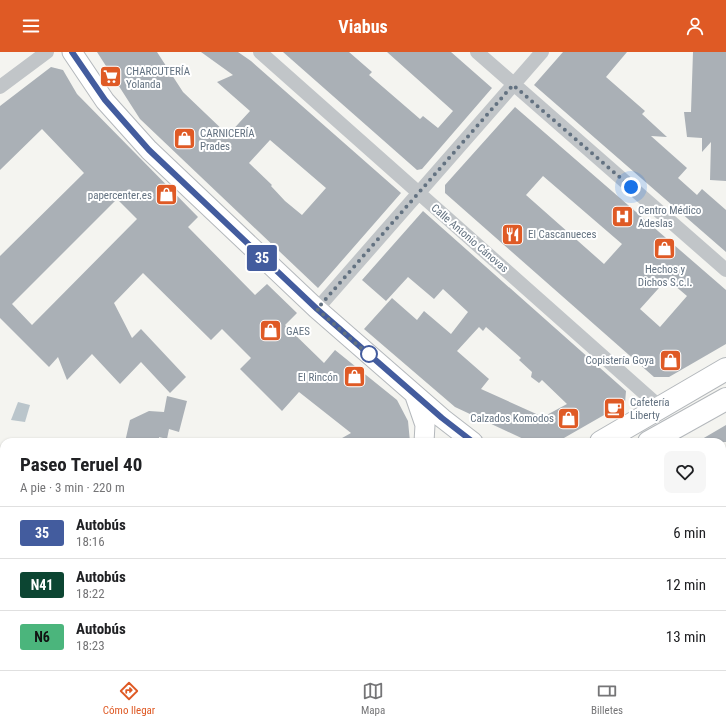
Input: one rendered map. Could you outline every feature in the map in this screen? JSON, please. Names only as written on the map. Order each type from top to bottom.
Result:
[{"type":"main road","points":[[72,52],[105,100],[149,150],[317,309],[413,393],[468,438]]},
{"type":"main road","points":[[608,438],[726,369]]},
{"type":"main road","points":[[413,393],[424,416],[424,438]]},
{"type":"main road","points":[[656,438],[726,399]]},
{"type":"street","points":[[0,87],[47,52]]},
{"type":"street","name":"Calle Antonio Cánovas","points":[[260,52],[661,408]]},
{"type":"street","points":[[477,52],[726,270]]},
{"type":"street","points":[[317,309],[542,52]]},
{"type":"shaded area","points":[[18,402],[30,405],[25,422],[11,420]]},
{"type":"building","points":[[97,52],[157,52],[183,92],[228,135],[250,111],[217,82],[233,75],[201,52],[238,52],[251,61],[401,193],[318,288],[140,119]],"holes":[[[270,140],[326,188],[302,215],[285,201],[271,186],[272,185],[249,163]]]},
{"type":"building","points":[[283,52],[349,52],[372,72],[369,75],[420,119],[423,116],[438,128],[453,111],[387,52],[451,52],[492,88],[422,169],[417,170]]},
{"type":"building","points":[[563,52],[627,52],[606,77],[645,111],[642,114],[667,137],[651,136],[687,168],[678,178],[697,195],[702,189],[726,210],[726,252],[534,85]]},
{"type":"building","points":[[693,52],[726,52],[726,181],[710,180],[711,142],[702,152],[702,138],[687,137],[684,112],[691,112]]},
{"type":"building","points":[[51,67],[63,70],[77,94],[198,217],[188,227],[255,295],[267,284],[297,313],[285,325],[324,363],[335,350],[397,400],[408,421],[410,438],[342,438],[351,433],[299,392],[282,411],[240,369],[251,358],[222,329],[211,340],[143,273],[114,303],[132,338],[141,329],[186,377],[170,393],[141,362],[120,384],[92,354],[67,380],[58,357],[49,367],[0,318],[0,256],[84,173],[42,129],[0,170],[0,106]],"holes":[[[117,199],[137,219],[32,325],[12,304]]]},
{"type":"building","points":[[515,107],[726,290],[726,344],[669,377],[654,377],[445,193],[445,185]],"holes":[[[543,176],[622,244],[604,264],[526,195]],[[667,279],[687,296],[660,327],[640,309]]]},
{"type":"building","points":[[423,211],[626,391],[625,403],[564,438],[521,438],[455,407],[364,329],[392,298],[417,320],[424,311],[451,334],[468,312],[443,289],[434,299],[408,277],[386,301],[362,280]],"holes":[[[479,327],[483,331],[486,327],[521,358],[519,360],[532,372],[531,377],[539,383],[542,380],[567,404],[543,417],[481,389],[489,379],[457,351]]]},
{"type":"building","points":[[167,396],[187,401],[179,432],[169,429],[167,438],[126,438],[130,420],[149,411],[164,412]]},
{"type":"building","points":[[726,425],[726,438],[704,438]]},
{"type":"bus line","name":"35","points":[[72,52],[105,100],[149,150],[240,238],[317,309],[442,418],[467,438]]},
{"type":"place","name":"CHARCUTERÍA Yolanda","points":[[110,77]]},
{"type":"place","name":"CARNICERÍA Prades","points":[[184,139]]},
{"type":"place","name":"papercenter.es","points":[[167,195]]},
{"type":"place","name":"Centro Médico Adeslas","points":[[622,216]]},
{"type":"place","name":"El Cascanueces","points":[[512,234]]},
{"type":"place","name":"Hechos y Dichos S.c.l.","points":[[665,249]]},
{"type":"place","name":"GAES","points":[[271,331]]},
{"type":"place","name":"Copistería Goya","points":[[670,360]]},
{"type":"place","name":"El Rincón","points":[[354,377]]},
{"type":"place","name":"Cafetería Liberty","points":[[614,408]]},
{"type":"place","name":"Calzados Komodos","points":[[569,418]]},
{"type":"route","points":[[369,354],[370,356],[317,309],[513,85],[631,187]]}]
